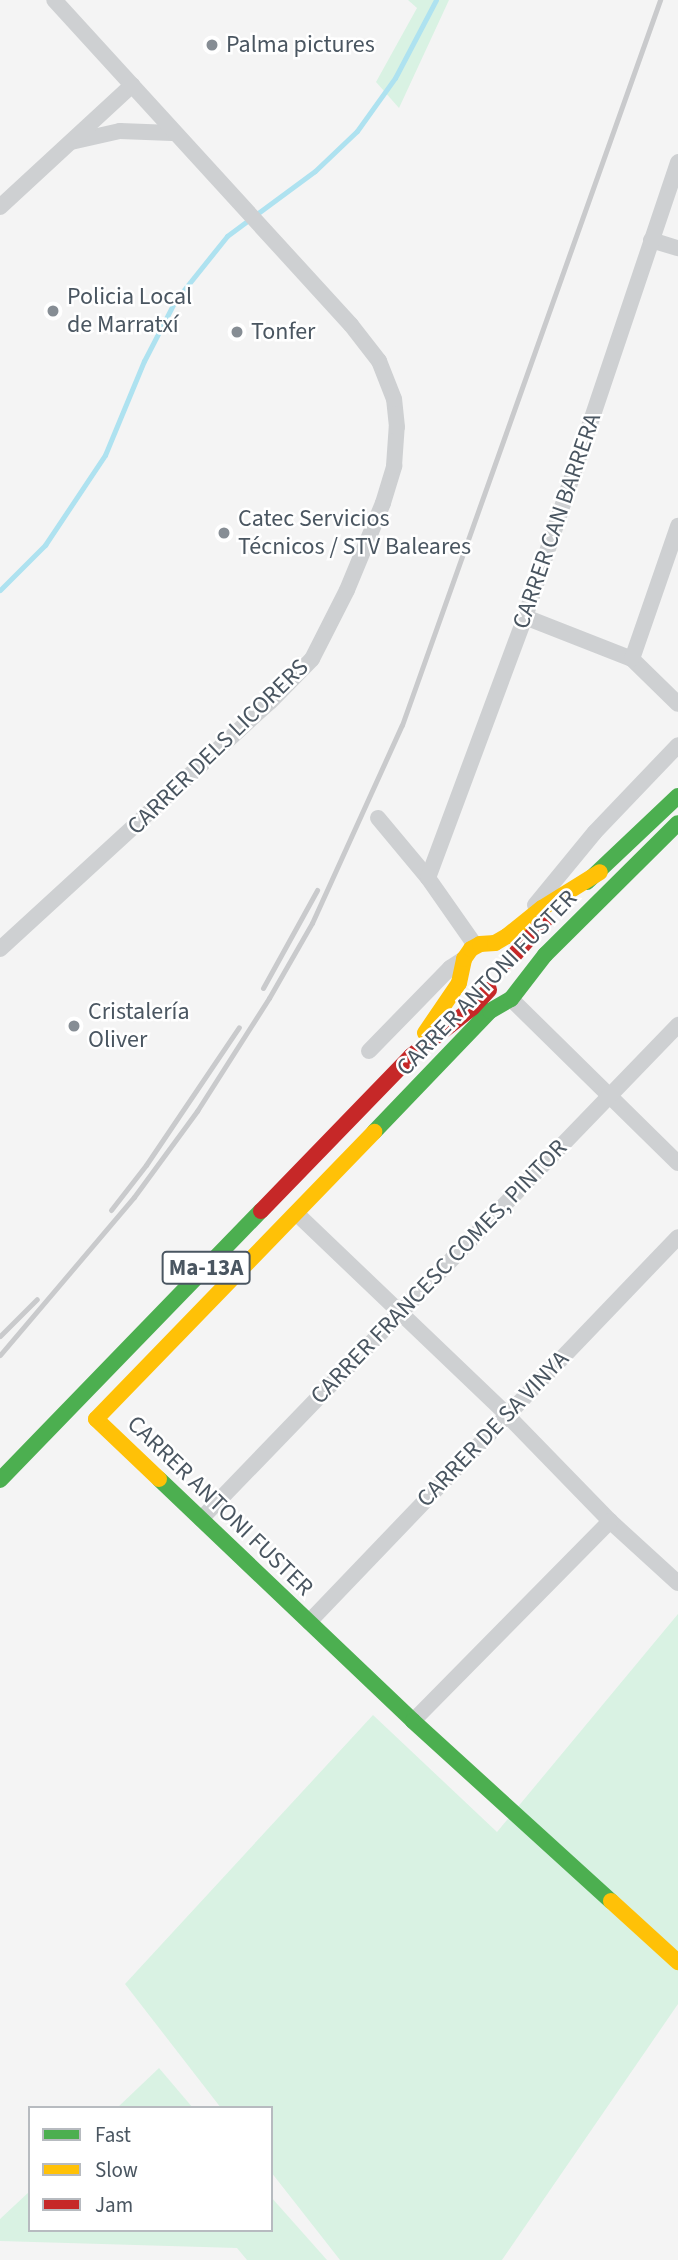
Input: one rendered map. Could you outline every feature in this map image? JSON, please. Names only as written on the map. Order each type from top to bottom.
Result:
[{"type":"street","name":"CARRER DELS LICORERS","points":[[0,949],[270,702],[312,659],[347,590],[383,503],[394,466],[397,427],[394,398],[379,361],[264,228],[172,133],[54,0]]},
{"type":"street","points":[[0,207],[132,85]]},
{"type":"street","points":[[70,143],[120,131],[172,133]]},
{"type":"street","name":"CARRER CAN BARRERA","points":[[428,877],[525,617],[678,162]]},
{"type":"street","points":[[651,240],[678,248]]},
{"type":"street","points":[[632,659],[678,526]]},
{"type":"street","points":[[525,617],[632,659],[678,704]]},
{"type":"street","points":[[379,818],[428,877],[475,945],[501,939],[678,745]]},
{"type":"street","name":"Ma-13A","points":[[0,1480],[411,1056],[472,1008],[489,990],[503,985],[510,972],[509,961],[549,915],[600,872],[678,796]]},
{"type":"street","name":"CARRER ANTONI FUSTER","points":[[678,824],[545,955],[511,999],[491,1011],[96,1419],[413,1721],[678,1962]]},
{"type":"street","name":"Ma-13A","points":[[501,939],[542,908],[600,872]]},
{"type":"street","points":[[501,939],[509,961]]},
{"type":"street","name":"Ma-13A","points":[[411,1056],[448,1003],[475,945]]},
{"type":"street","points":[[369,1051],[450,968],[464,964],[473,986],[489,990]]},
{"type":"street","points":[[511,999],[678,1163]]},
{"type":"street","name":"CARRER FRANCESC COMES, PINTOR","points":[[201,1519],[678,1025]]},
{"type":"street","points":[[296,1213],[506,1414],[610,1521],[678,1583]]},
{"type":"street","name":"CARRER DE SA VINYA","points":[[309,1622],[678,1237]]},
{"type":"street","points":[[413,1721],[610,1521]]},
{"type":"green space","points":[[408,0],[449,0],[399,108],[376,82],[417,8]]},
{"type":"green space","points":[[678,1614],[678,2004],[502,2260],[340,2260],[273,2175],[273,2106],[219,2106],[125,1984],[373,1715],[497,1832]]},
{"type":"green space","points":[[159,2068],[191,2106],[119,2106]]},
{"type":"green space","points":[[28,2193],[28,2232],[273,2232],[273,2199],[327,2260],[247,2260],[237,2248],[0,2241],[0,2219]]},
{"type":"waterway","points":[[0,590],[45,545],[105,455],[144,361],[175,301],[227,236],[315,171],[357,131],[395,78],[436,0]]},
{"type":"railway","points":[[0,1355],[134,1197],[197,1111],[269,998],[312,923],[402,725],[660,0]]},
{"type":"railway","points":[[263,988],[317,890]]},
{"type":"railway","points":[[111,1210],[146,1165],[239,1027]]},
{"type":"railway","points":[[0,1336],[37,1299]]},
{"type":"traffic: fast","points":[[587,882],[678,796]]},
{"type":"traffic: fast","points":[[374,1132],[490,1011],[511,999],[545,955],[678,823]]},
{"type":"traffic: fast","points":[[0,1480],[261,1211]]},
{"type":"traffic: fast","points":[[159,1479],[413,1721],[611,1901]]},
{"type":"traffic: slow","points":[[425,1033],[459,983],[464,959],[471,949],[480,944],[495,943],[507,936],[542,908],[600,872]]},
{"type":"traffic: slow","points":[[159,1479],[96,1419],[374,1132]]},
{"type":"traffic: slow","points":[[611,1901],[678,1962]]},
{"type":"traffic: jam","points":[[509,961],[545,920]]},
{"type":"traffic: jam","points":[[261,1211],[411,1056],[472,1008],[489,990]]},
{"type":"place","name":"Palma pictures","points":[[212,45]]},
{"type":"place","name":"Policia Local de Marratxí","points":[[53,311]]},
{"type":"place","name":"Tonfer","points":[[237,332]]},
{"type":"place","name":"Catec Servicios Técnicos / STV Baleares","points":[[224,533]]},
{"type":"place","name":"Cristalería Oliver","points":[[74,1026]]}]
